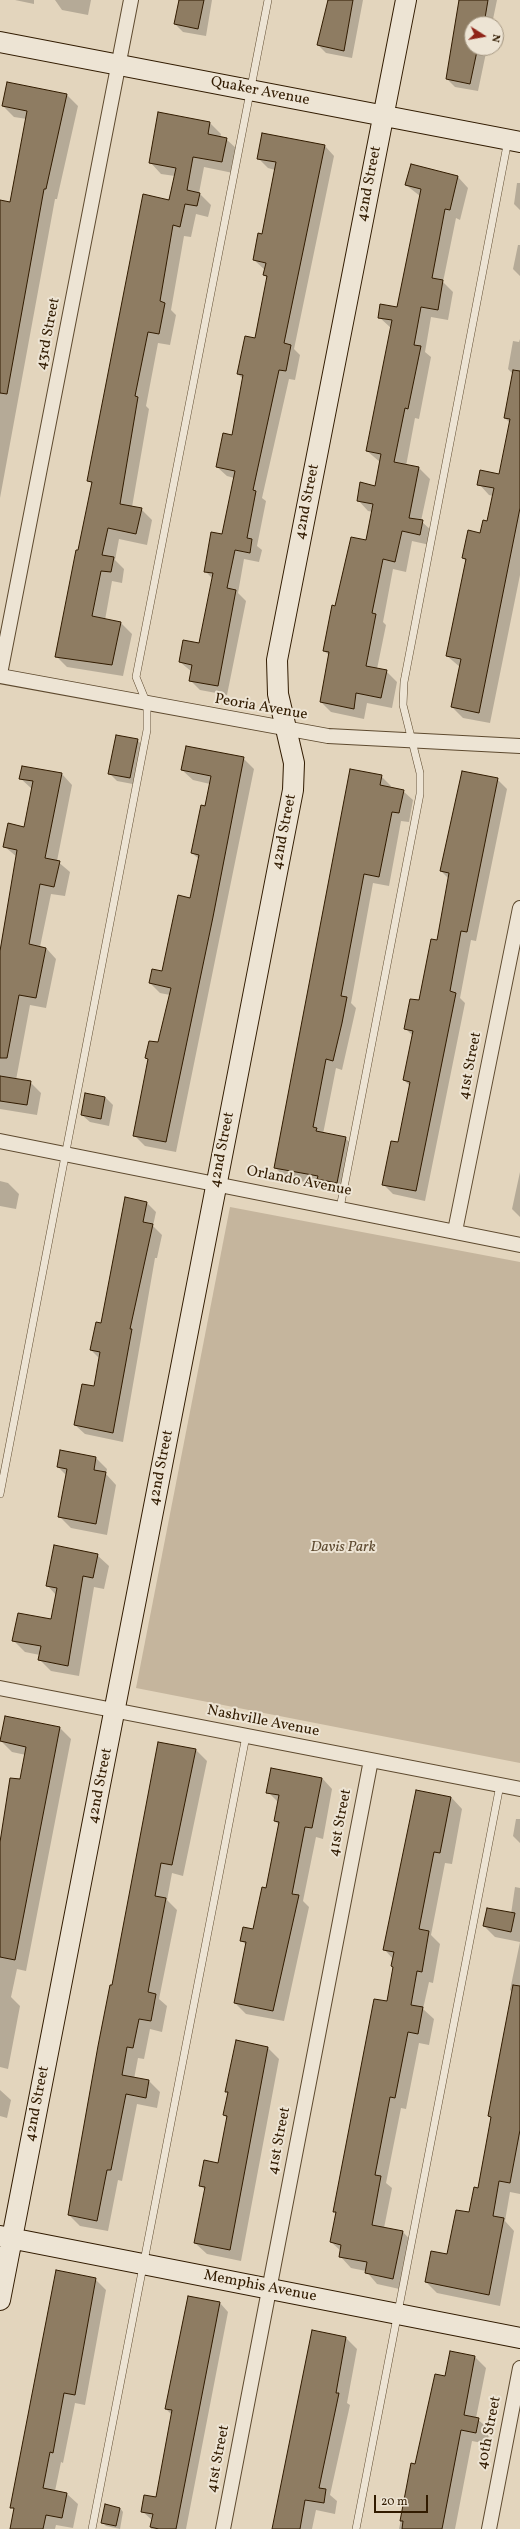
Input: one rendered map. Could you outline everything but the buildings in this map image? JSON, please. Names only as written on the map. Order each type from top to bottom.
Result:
[{"type":"street","name":"43rd Street","points":[[0,675],[131,0]]},
{"type":"street","name":"42nd Street","points":[[0,2300],[6,2238],[116,1710],[293,790],[294,764],[278,694],[277,660],[406,0]]},
{"type":"street","name":"Quaker Avenue","points":[[0,42],[514,141]]},
{"type":"street","name":"Peoria Avenue","points":[[0,675],[286,730],[328,736],[520,746]]},
{"type":"street","name":"41st Street","points":[[455,1231],[520,908]]},
{"type":"street","name":"Orlando Avenue","points":[[0,1141],[520,1244]]},
{"type":"street","name":"Nashville Avenue","points":[[0,1688],[520,1789]]},
{"type":"street","name":"41st Street","points":[[223,2529],[371,1760]]},
{"type":"street","name":"Memphis Avenue","points":[[6,2238],[520,2338]]},
{"type":"street","name":"40th Street","points":[[489,2529],[520,2368]]},
{"type":"lane","points":[[0,1494],[147,730],[147,704],[136,677],[268,0]]},
{"type":"lane","points":[[340,1208],[420,794],[420,773],[403,705],[404,682],[514,141]]},
{"type":"lane","points":[[92,2529],[246,1736]]},
{"type":"lane","points":[[356,2529],[500,1785]]},
{"type":"green space","name":"Davis Park","points":[[230,1207],[520,1262],[520,1763],[136,1688]]}]
